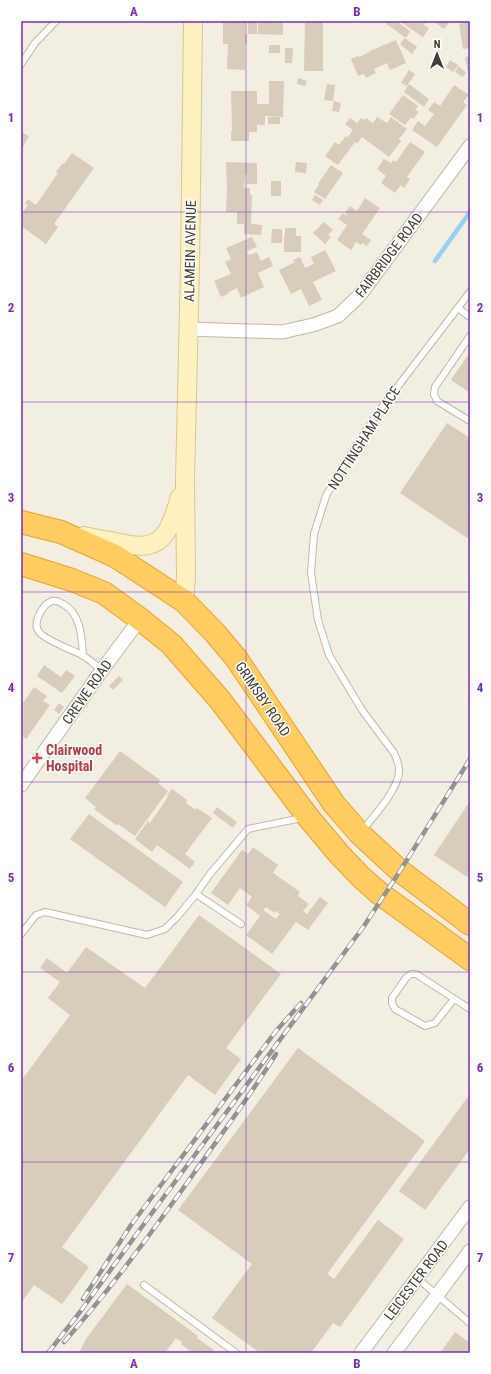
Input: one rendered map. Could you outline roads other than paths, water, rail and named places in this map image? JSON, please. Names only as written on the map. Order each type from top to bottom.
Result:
[{"type":"highway","name":"GRIMSBY ROAD","points":[[21,522],[61,532],[114,556],[184,601],[215,633],[236,658],[334,804],[360,834],[400,871],[470,924]]},
{"type":"highway","points":[[21,564],[72,580],[104,593],[171,644],[225,706],[308,817],[339,854],[379,893],[470,959]]},
{"type":"highway","points":[[339,854],[360,834]]},
{"type":"street","name":"ALAMEIN AVENUE","points":[[184,601],[186,577],[185,480],[190,266],[193,21]]},
{"type":"street","name":"FAIRBRIDGE ROAD","points":[[188,329],[282,332],[312,325],[338,316],[360,296],[470,146]]},
{"type":"street","name":"ALAMEIN AVENUE","points":[[61,532],[134,546],[147,546],[156,543],[170,526],[185,480]]},
{"type":"street","name":"CREWE ROAD","points":[[21,785],[140,619]]},
{"type":"street","name":"LEICESTER ROAD","points":[[361,1353],[470,1207]]},
{"type":"street","name":"LEICESTER ROAD","points":[[394,1353],[470,1251]]},
{"type":"lane","points":[[21,64],[35,43],[56,21]]},
{"type":"lane","name":"NOTTINGHAM PLACE","points":[[360,834],[386,801],[398,781],[400,771],[398,761],[394,753],[362,710],[329,655],[318,620],[311,573],[314,534],[326,496],[344,464],[379,411],[470,292]]},
{"type":"lane","points":[[458,308],[470,317]]},
{"type":"lane","points":[[470,336],[435,387],[434,394],[437,401],[470,421]]},
{"type":"lane","points":[[83,656],[82,638],[75,617],[67,606],[59,602],[52,601],[43,608],[36,622],[36,627],[39,633],[63,647],[83,656],[102,670]]},
{"type":"lane","points":[[21,934],[36,915],[45,912],[147,935],[165,929],[178,916],[210,874],[248,829],[308,817]]},
{"type":"lane","points":[[196,894],[241,924]]},
{"type":"lane","points":[[454,999],[435,1023],[425,1026],[395,1009],[392,1003],[392,998],[406,978],[411,974],[416,974],[470,1009]]},
{"type":"lane","points":[[417,1278],[470,1323]]},
{"type":"lane","points":[[144,1284],[236,1353]]},
{"type":"waterway","points":[[435,261],[470,212]]},
{"type":"railway","points":[[48,1353],[80,1312],[364,926],[470,759]]},
{"type":"railway","points":[[83,1299],[131,1225],[276,1031],[301,1003]]},
{"type":"railway","points":[[64,1342],[98,1302],[146,1240],[235,1116],[276,1054]]},
{"type":"place","name":"Clairwood Hospital","points":[[37,758]]}]
